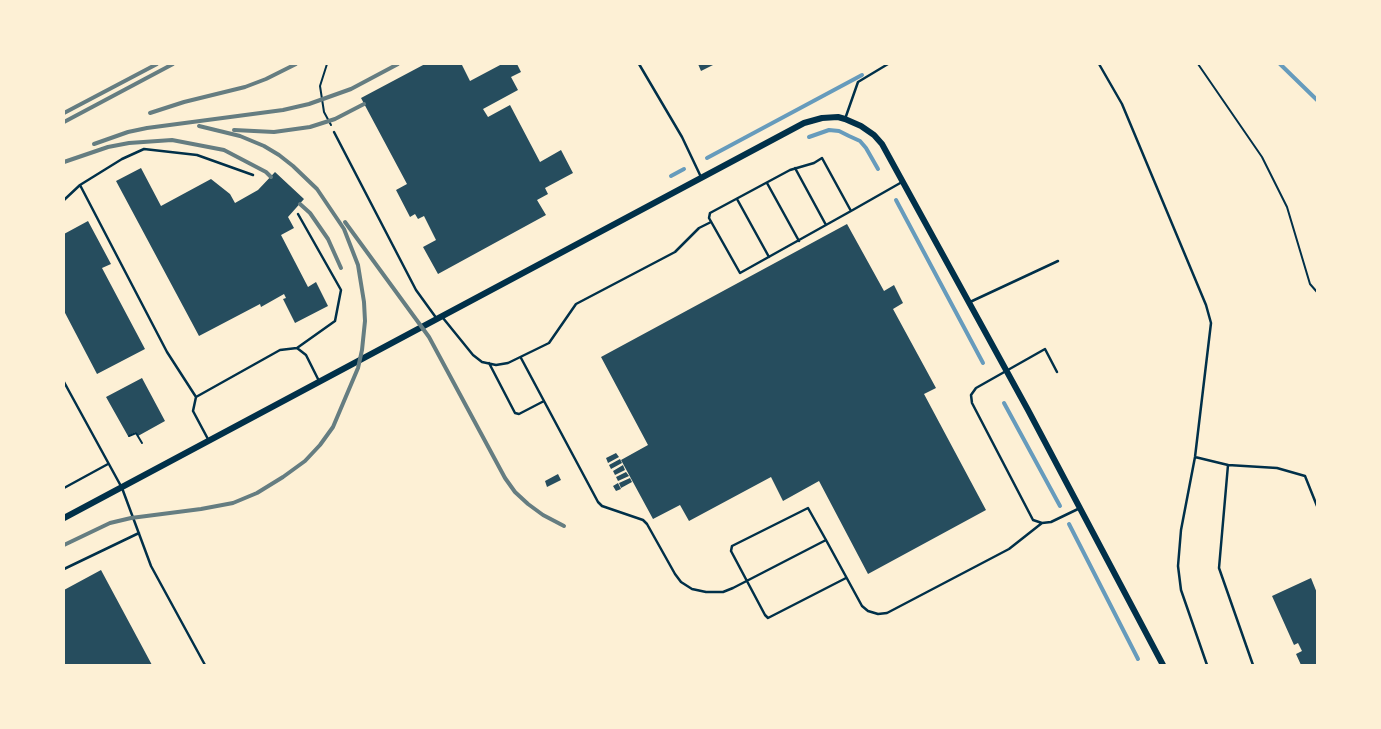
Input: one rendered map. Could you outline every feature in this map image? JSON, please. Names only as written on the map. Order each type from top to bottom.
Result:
[{"type":"street","points":[[64,518],[440,319],[804,123],[822,118],[846,118],[874,135],[882,144],[1006,370],[1163,665]]},
{"type":"lane","points":[[639,64],[683,140],[702,178]]},
{"type":"lane","points":[[846,118],[858,82],[888,64]]},
{"type":"lane","points":[[1099,64],[1122,104],[1206,304],[1211,323],[1195,457],[1181,530],[1178,566],[1181,590],[1207,665]]},
{"type":"lane","points":[[334,132],[416,290],[440,319],[473,355],[482,362],[496,365],[508,363],[522,358],[549,343],[576,304],[675,252],[699,228],[711,222]]},
{"type":"lane","points":[[64,200],[80,185],[122,159],[144,149],[197,155],[253,175]]},
{"type":"lane","points":[[851,211],[822,158],[814,163],[795,168],[767,182],[710,214],[709,218],[740,273],[903,182]]},
{"type":"lane","points":[[795,168],[826,225]]},
{"type":"lane","points":[[767,182],[799,240]]},
{"type":"lane","points":[[80,185],[167,352],[196,397],[194,411],[209,441]]},
{"type":"lane","points":[[737,198],[770,257]]},
{"type":"lane","points":[[196,397],[280,350],[297,348],[336,321],[340,290],[298,214]]},
{"type":"lane","points":[[969,303],[1058,261]]},
{"type":"lane","points":[[297,348],[306,355],[320,382]]},
{"type":"lane","points":[[1057,372],[1045,349],[976,388],[972,395],[972,403],[1033,520],[1042,523],[1051,522],[1080,508]]},
{"type":"lane","points":[[522,358],[598,502],[602,506],[643,520],[675,574],[681,582],[692,589],[722,592],[733,588],[826,540]]},
{"type":"lane","points":[[489,363],[515,413],[519,414],[544,400]]},
{"type":"lane","points":[[64,382],[122,488],[151,566],[205,665]]},
{"type":"lane","points":[[1195,457],[1228,465],[1277,468],[1305,476],[1317,506]]},
{"type":"lane","points":[[64,488],[109,464]]},
{"type":"lane","points":[[1228,465],[1219,568],[1253,665]]},
{"type":"lane","points":[[846,578],[768,618],[731,551],[732,546],[808,508],[862,606],[868,611],[878,614],[887,613],[1009,549],[1042,523]]},
{"type":"lane","points":[[64,569],[139,533]]},
{"type":"path","points":[[328,64],[320,86],[324,112],[334,132]]},
{"type":"path","points":[[1198,64],[1262,157],[1287,207],[1310,284],[1317,292]]},
{"type":"path","points":[[129,436],[136,433],[142,443]]},
{"type":"building","points":[[425,64],[465,64],[462,65],[470,81],[502,64],[517,64],[521,72],[511,77],[518,90],[483,109],[488,117],[510,105],[540,162],[561,150],[573,173],[545,188],[548,194],[537,200],[546,215],[438,274],[423,247],[436,240],[424,216],[418,219],[415,214],[410,217],[396,190],[407,184],[361,98]]},
{"type":"building","points":[[698,64],[715,64],[701,71]]},
{"type":"building","points":[[141,168],[161,206],[211,179],[230,194],[235,203],[258,190],[275,172],[304,199],[288,217],[294,228],[281,235],[308,287],[316,282],[328,306],[295,323],[283,299],[286,298],[284,294],[261,307],[260,304],[199,336],[116,181]]},
{"type":"building","points":[[88,221],[111,264],[102,268],[145,349],[97,374],[64,311],[64,234]]},
{"type":"building","points":[[847,224],[884,291],[894,285],[903,303],[893,309],[936,388],[924,394],[986,510],[868,574],[819,481],[783,501],[771,477],[689,521],[680,505],[653,519],[621,460],[648,445],[601,357]]},
{"type":"building","points":[[142,378],[165,421],[138,436],[136,432],[128,436],[106,397]]},
{"type":"building","points":[[616,453],[619,457],[608,463],[606,458]]},
{"type":"building","points":[[620,459],[622,463],[611,469],[609,465]]},
{"type":"building","points":[[623,465],[625,470],[615,475],[613,471]]},
{"type":"building","points":[[626,472],[629,476],[618,481],[616,477]]},
{"type":"building","points":[[558,474],[561,480],[547,487],[545,481]]},
{"type":"building","points":[[630,478],[632,482],[621,488],[619,483]]},
{"type":"building","points":[[618,483],[621,489],[616,491],[613,486]]},
{"type":"building","points":[[101,570],[152,665],[64,665],[64,590]]},
{"type":"building","points":[[1311,578],[1317,593],[1317,665],[1301,665],[1296,654],[1302,651],[1298,643],[1294,645],[1272,596]]},
{"type":"waterway","points":[[1280,64],[1317,100]]},
{"type":"waterway","points":[[707,158],[862,75]]},
{"type":"waterway","points":[[809,137],[829,130],[839,131],[860,141],[878,169]]},
{"type":"waterway","points":[[671,176],[684,169]]},
{"type":"waterway","points":[[896,200],[983,363]]},
{"type":"waterway","points":[[1004,403],[1060,506]]},
{"type":"waterway","points":[[1069,524],[1138,659]]},
{"type":"railway","points":[[64,113],[157,64]]},
{"type":"railway","points":[[64,122],[173,64]]},
{"type":"railway","points":[[150,113],[184,102],[245,87],[296,64]]},
{"type":"railway","points":[[94,144],[128,132],[147,128],[283,110],[309,104],[351,89],[398,64]]},
{"type":"railway","points":[[234,130],[274,132],[310,127],[335,119],[364,104]]},
{"type":"railway","points":[[64,545],[110,523],[131,518],[233,503],[257,493],[305,461],[320,445],[333,427],[358,368],[365,321],[364,302],[358,265],[344,229],[317,189],[279,155],[264,146],[240,136],[199,126]]},
{"type":"railway","points":[[64,162],[108,147],[129,143],[172,140],[224,150],[266,172],[271,177]]},
{"type":"railway","points":[[300,204],[310,213],[328,239],[341,268]]},
{"type":"railway","points":[[345,222],[429,337],[505,478],[515,492],[543,515],[564,526]]}]
